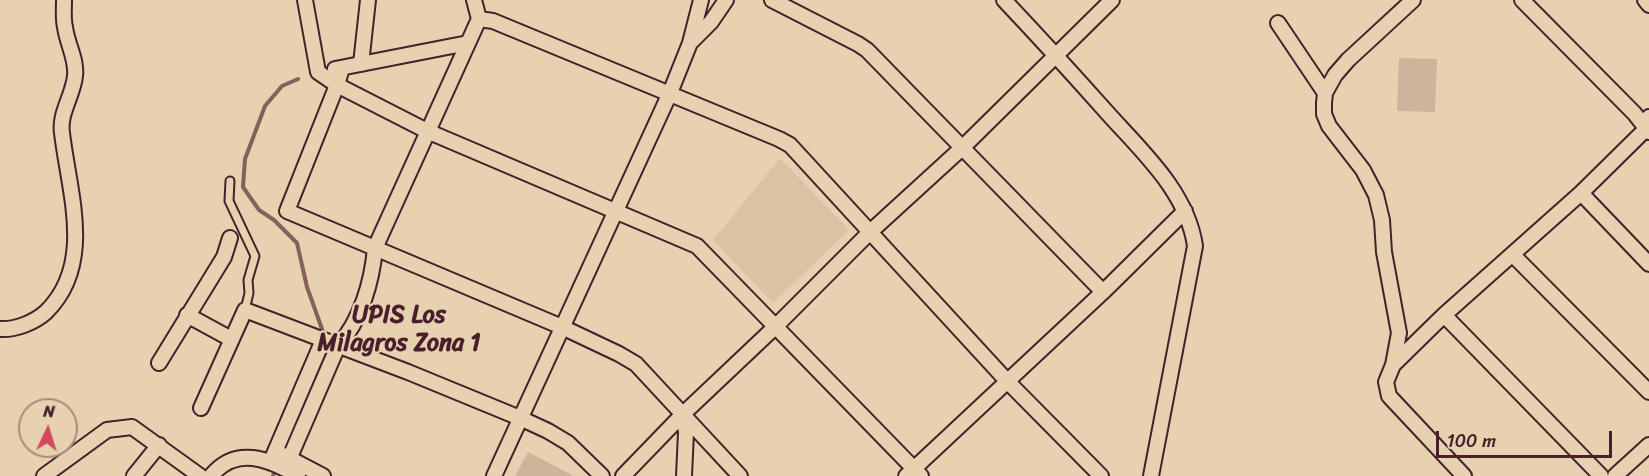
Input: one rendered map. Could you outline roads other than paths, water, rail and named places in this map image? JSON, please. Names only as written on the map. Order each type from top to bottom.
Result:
[{"type":"street","points":[[0,328],[37,321],[51,306],[67,282],[73,267],[76,241],[71,181],[61,131],[63,116],[76,74],[65,28],[64,0]]},
{"type":"street","points":[[305,0],[318,72],[337,85],[428,131],[697,246],[913,474],[1185,211]]},
{"type":"street","points":[[361,64],[368,0]]},
{"type":"street","points":[[494,476],[669,93],[690,43],[700,0]]},
{"type":"street","points":[[690,43],[711,22],[726,0]]},
{"type":"street","points":[[772,0],[867,50],[1103,292]]},
{"type":"street","points":[[1004,0],[1161,173],[1185,211],[1192,229],[1195,246],[1151,476]]},
{"type":"street","points":[[623,476],[682,415],[775,327],[869,233],[962,148],[1112,0]]},
{"type":"street","points":[[1393,365],[1444,315],[1581,193],[1648,126],[1522,0]]},
{"type":"street","points":[[1645,0],[1649,4]]},
{"type":"street","points":[[290,458],[339,346],[349,334],[357,317],[373,270],[375,248],[479,19],[472,1]]},
{"type":"street","points":[[1403,3],[1335,75],[1325,93],[1324,114],[1329,126],[1363,170],[1376,195],[1382,220],[1384,252],[1399,333],[1393,365],[1386,382],[1389,396],[1464,476]]},
{"type":"street","points":[[479,19],[493,21],[790,145],[1007,381],[1101,476]]},
{"type":"street","points":[[1278,23],[1325,93]]},
{"type":"street","points":[[318,72],[468,43]]},
{"type":"street","points":[[342,68],[287,211],[562,327],[619,354],[636,364],[740,476]]},
{"type":"street","points":[[1581,193],[1649,264]]},
{"type":"street","points":[[159,363],[224,256],[230,238]]},
{"type":"street","points":[[1513,255],[1649,392]]},
{"type":"street","points":[[201,408],[244,310],[408,372],[549,431],[568,443],[602,476]]},
{"type":"street","points":[[187,315],[231,339]]},
{"type":"street","points":[[1444,315],[1601,476]]},
{"type":"street","points":[[273,457],[323,340]]},
{"type":"street","points":[[682,415],[686,432],[684,476]]},
{"type":"street","points":[[44,476],[107,430],[119,427],[132,427],[200,476]]},
{"type":"street","points":[[134,476],[159,445]]},
{"type":"street","points":[[1615,476],[1649,445]]},
{"type":"street","points":[[211,476],[219,466],[230,460],[245,457],[290,458],[323,476]]},
{"type":"street","points":[[273,457],[298,476]]},
{"type":"lane","points":[[230,181],[229,201],[255,256],[248,280],[249,293],[244,310]]},
{"type":"waterway","points":[[298,79],[282,86],[265,106],[245,159],[243,187],[259,210],[274,220],[297,243],[307,287],[322,329]]},
{"type":"waterway","points":[[289,440],[324,360]]},
{"type":"waterway","points":[[273,476],[275,470]]},
{"type":"district","name":"UPIS Los Milagros Zona 1","points":[[399,330]]}]
